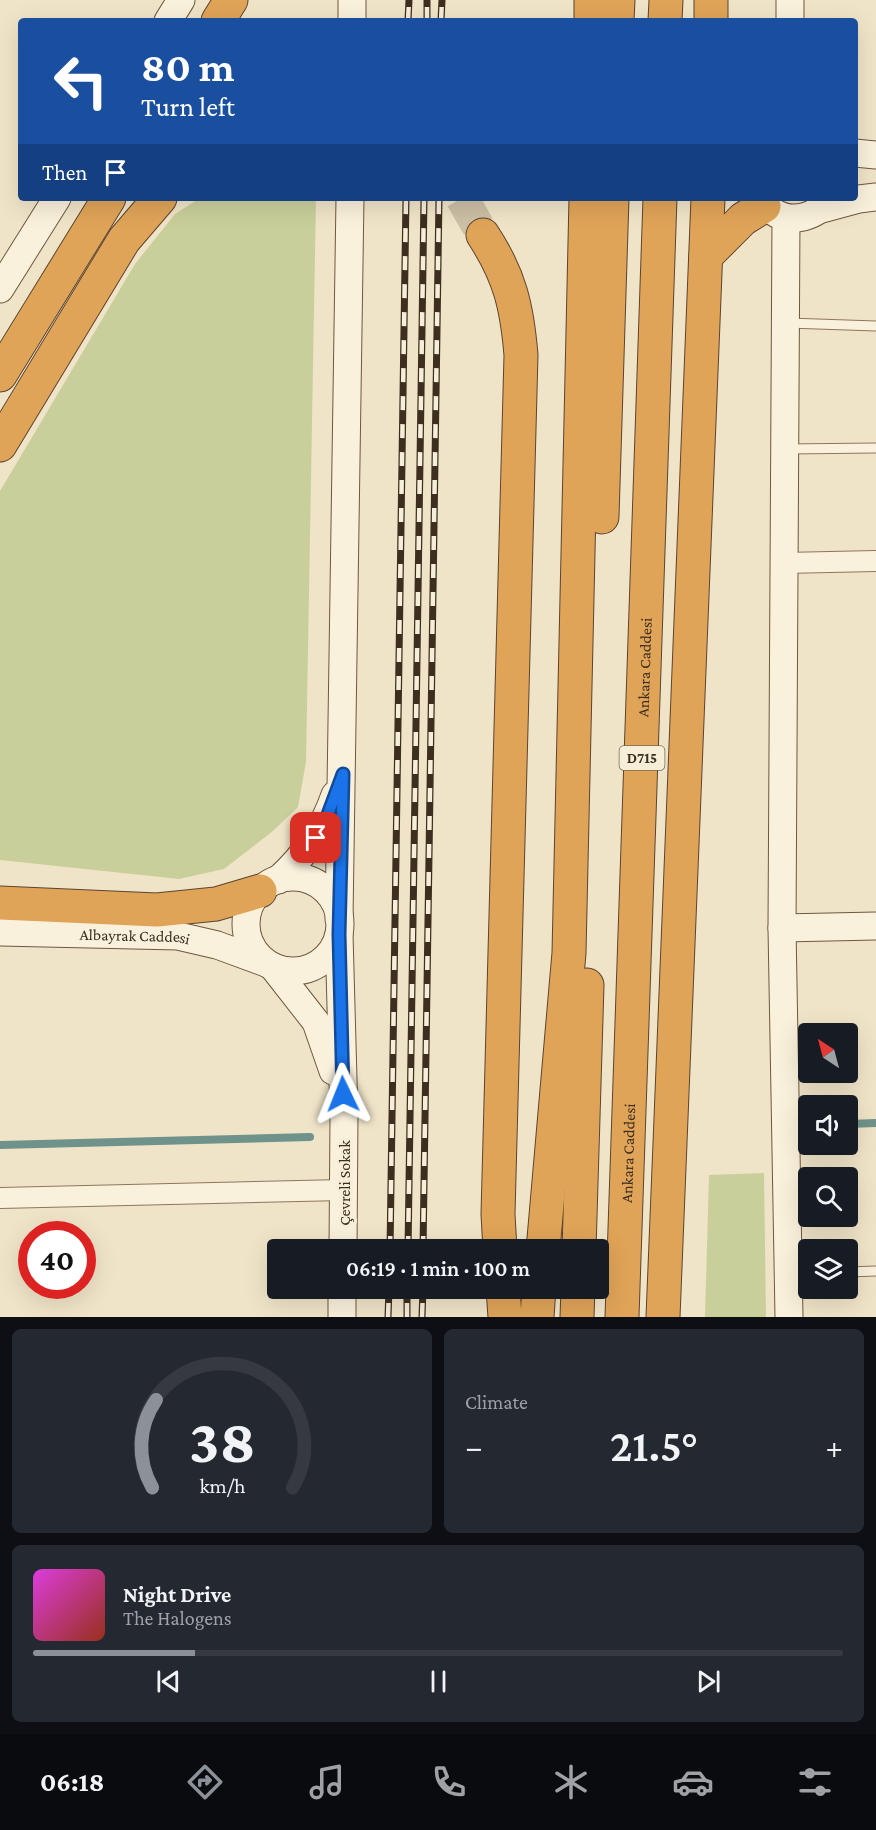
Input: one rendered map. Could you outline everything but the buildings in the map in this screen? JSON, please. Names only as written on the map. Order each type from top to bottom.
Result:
[{"type":"highway","points":[[220,18],[231,0]]},
{"type":"highway","points":[[591,0],[591,18]]},
{"type":"highway","points":[[617,18],[618,0]]},
{"type":"highway","points":[[665,18],[666,0]]},
{"type":"highway","points":[[711,0],[711,18]]},
{"type":"highway","points":[[0,375],[107,201]]},
{"type":"highway","points":[[0,445],[124,240],[157,201]]},
{"type":"highway","points":[[544,1239],[569,953],[586,201]]},
{"type":"highway","points":[[579,1239],[612,201]]},
{"type":"highway","name":"Ankara Caddesi","points":[[622,1317],[660,201]]},
{"type":"highway","points":[[663,1317],[708,201]]},
{"type":"highway","points":[[706,256],[743,219],[770,207]]},
{"type":"highway","points":[[483,235],[500,261],[511,288],[518,315],[521,355],[498,1214],[499,1239]]},
{"type":"highway","points":[[0,903],[167,909],[216,904],[269,885]]},
{"type":"highway","points":[[636,955],[663,1317]]},
{"type":"highway","points":[[504,1299],[505,1317]]},
{"type":"highway","points":[[537,1317],[539,1299]]},
{"type":"highway","points":[[577,1317],[578,1299]]},
{"type":"street","points":[[170,18],[181,0]]},
{"type":"street","points":[[352,0],[352,18]]},
{"type":"street","points":[[790,0],[790,18]]},
{"type":"street","points":[[858,153],[876,155]]},
{"type":"street","points":[[858,200],[876,197]]},
{"type":"street","points":[[0,290],[55,201]]},
{"type":"street","points":[[344,1116],[339,927],[350,201]]},
{"type":"street","points":[[770,207],[799,219],[826,203],[849,201]]},
{"type":"street","points":[[770,207],[786,323],[782,928],[798,1273],[789,1317]]},
{"type":"street","points":[[784,563],[876,561]]},
{"type":"street","points":[[343,774],[323,828],[296,864],[269,885],[248,910],[246,932],[255,952],[269,965],[316,1022],[327,1049],[344,1116]]},
{"type":"street","points":[[269,885],[299,878],[317,884],[332,898],[339,927],[329,955],[310,968],[287,971],[269,965]]},
{"type":"street","points":[[782,928],[876,926]]},
{"type":"street","name":"Albayrak Caddesi","points":[[0,932],[178,936],[217,945],[269,965]]},
{"type":"street","name":"Çevreli Sokak","points":[[343,1239],[344,1116]]},
{"type":"street","points":[[0,1198],[344,1190]]},
{"type":"street","points":[[342,1299],[342,1317]]},
{"type":"lane","points":[[786,323],[876,326]]},
{"type":"lane","points":[[785,449],[876,448]]},
{"type":"lane","points":[[858,1272],[876,1271]]},
{"type":"green space","points":[[195,201],[316,201],[306,762],[298,807],[273,831],[224,869],[179,879],[0,860],[0,491],[135,264],[175,214]]},
{"type":"green space","points":[[764,1173],[766,1317],[705,1317],[709,1175]]},
{"type":"waterway","points":[[858,1124],[876,1123]]},
{"type":"waterway","points":[[0,1145],[310,1137]]},
{"type":"tunnel","points":[[464,201],[483,235]]},
{"type":"railway","points":[[408,18],[409,0]]},
{"type":"railway","points":[[427,0],[427,18]]},
{"type":"railway","points":[[441,18],[442,0]]},
{"type":"railway","points":[[390,1239],[406,201]]},
{"type":"railway","points":[[408,1239],[424,201]]},
{"type":"railway","points":[[423,1239],[439,201]]},
{"type":"railway","points":[[388,1317],[389,1299]]},
{"type":"railway","points":[[407,1299],[407,1317]]},
{"type":"railway","points":[[422,1317],[423,1299]]},
{"type":"route","points":[[316,838],[323,828],[343,774],[339,934],[343,1094]]}]
